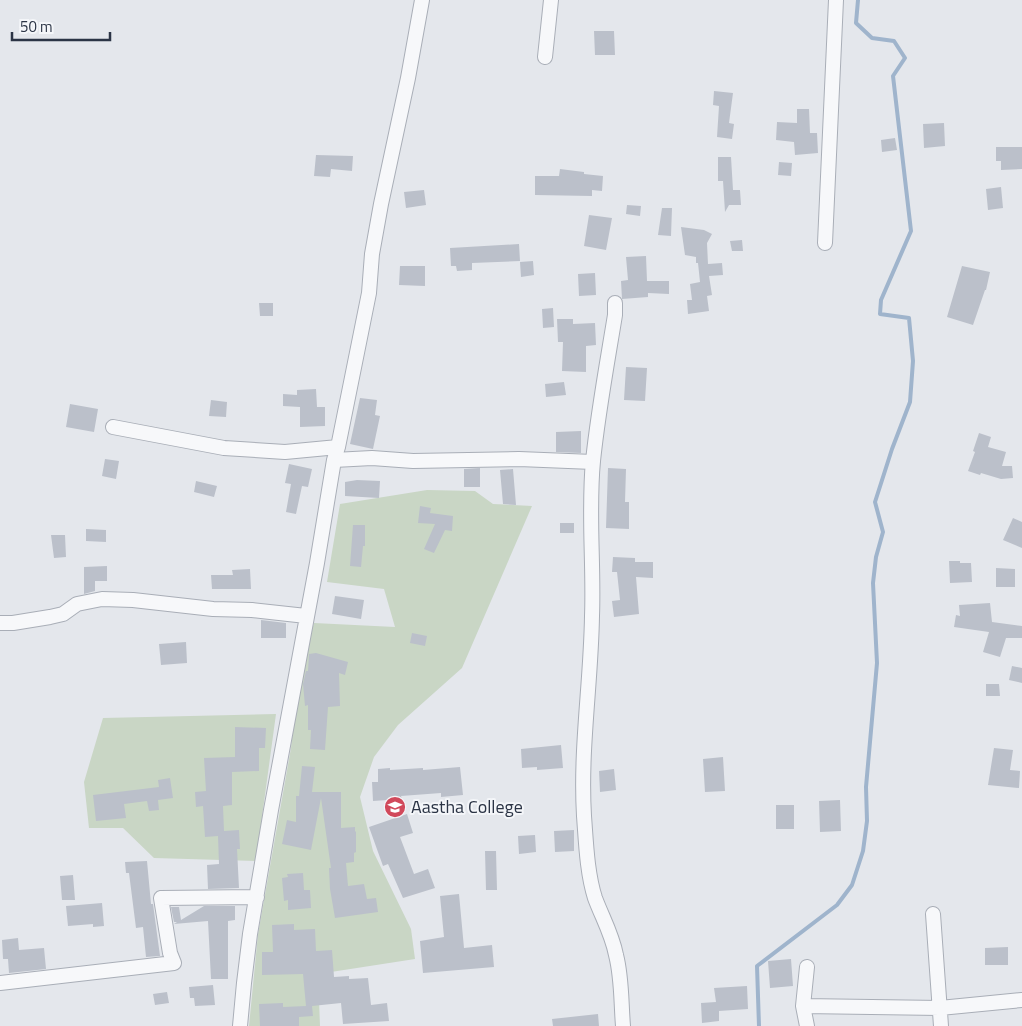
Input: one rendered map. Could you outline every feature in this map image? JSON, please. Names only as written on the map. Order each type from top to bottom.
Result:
[{"type":"street","points":[[240,1026],[244,983],[270,810],[336,453],[369,293],[372,254],[381,204],[408,78],[422,0]]},
{"type":"street","points":[[545,57],[551,0]]},
{"type":"street","points":[[826,244],[836,0]]},
{"type":"street","points":[[615,303],[615,315],[601,397],[593,462],[590,510],[592,615],[584,740],[584,816],[594,893],[607,924],[619,969],[622,1026]]},
{"type":"street","points":[[113,427],[224,448],[336,453],[372,458],[422,461],[519,459],[593,462]]},
{"type":"street","points":[[0,623],[13,623],[50,617],[62,614],[77,604],[102,599],[133,600],[213,609],[252,610],[306,616]]},
{"type":"street","points":[[0,983],[174,963],[170,953],[161,898],[257,898]]},
{"type":"street","points":[[932,914],[941,1026]]},
{"type":"street","points":[[807,967],[804,1006],[807,1026]]},
{"type":"street","points":[[804,1006],[940,1008],[1022,1000]]},
{"type":"green space","points":[[427,490],[475,491],[493,504],[532,506],[462,668],[398,725],[374,757],[360,797],[373,851],[411,929],[415,959],[318,974],[320,1026],[249,1026],[258,934],[291,748],[298,678],[314,623],[395,627],[384,589],[327,582],[340,504]]},
{"type":"green space","points":[[276,714],[256,861],[154,858],[123,828],[89,828],[84,782],[103,718]]},
{"type":"building","points":[[594,31],[614,31],[615,55],[595,55]]},
{"type":"building","points":[[714,91],[733,93],[729,123],[734,124],[732,139],[717,137],[719,106],[713,105]]},
{"type":"building","points":[[797,109],[809,109],[810,133],[817,133],[818,153],[795,155],[794,142],[776,140],[777,122],[797,123]]},
{"type":"building","points":[[944,123],[945,146],[924,148],[923,124]]},
{"type":"building","points":[[895,138],[897,150],[882,152],[881,140]]},
{"type":"building","points":[[996,147],[1022,147],[1022,169],[1001,170],[1001,161],[996,161]]},
{"type":"building","points":[[316,155],[353,156],[352,171],[331,169],[330,177],[314,176]]},
{"type":"building","points":[[718,157],[731,157],[733,190],[740,190],[741,205],[729,205],[725,212],[723,181],[718,181]]},
{"type":"building","points":[[779,162],[792,163],[791,176],[778,175]]},
{"type":"building","points":[[560,169],[603,176],[602,191],[592,190],[592,196],[535,195],[535,176],[559,176]]},
{"type":"building","points":[[1001,187],[1003,208],[988,210],[986,189]]},
{"type":"building","points":[[424,190],[426,205],[406,208],[404,192]]},
{"type":"building","points":[[627,205],[641,206],[640,216],[626,214]]},
{"type":"building","points":[[662,208],[672,208],[671,236],[658,235]]},
{"type":"building","points":[[589,215],[612,218],[606,250],[584,246]]},
{"type":"building","points":[[681,227],[704,230],[712,234],[707,243],[708,264],[722,263],[723,275],[709,276],[712,295],[707,296],[709,311],[688,314],[687,300],[692,300],[690,284],[700,282],[696,257],[685,255]]},
{"type":"building","points":[[742,240],[743,251],[732,251],[730,241]]},
{"type":"building","points":[[519,244],[520,261],[472,263],[472,270],[457,271],[456,266],[451,266],[450,248]]},
{"type":"building","points":[[646,256],[647,281],[669,281],[669,294],[648,293],[648,297],[622,299],[621,281],[628,280],[626,257]]},
{"type":"building","points":[[533,261],[534,275],[521,277],[520,262]]},
{"type":"building","points":[[400,266],[425,266],[425,286],[399,285]]},
{"type":"building","points":[[962,266],[990,272],[986,290],[973,325],[947,317]]},
{"type":"building","points":[[595,273],[596,295],[579,296],[578,274]]},
{"type":"building","points":[[259,303],[273,303],[273,316],[260,316]]},
{"type":"building","points":[[553,308],[554,327],[543,328],[542,309]]},
{"type":"building","points":[[557,319],[573,319],[573,324],[595,323],[596,345],[586,346],[586,372],[562,371],[563,342],[558,342]]},
{"type":"building","points":[[626,367],[647,368],[645,401],[624,400]]},
{"type":"building","points":[[564,382],[566,395],[546,397],[545,384]]},
{"type":"building","points":[[316,389],[317,407],[325,407],[325,426],[300,427],[300,407],[283,406],[283,394],[297,395],[297,390]]},
{"type":"building","points":[[360,398],[377,400],[375,415],[380,416],[373,449],[350,444]]},
{"type":"building","points":[[211,400],[227,402],[226,417],[209,416]]},
{"type":"building","points":[[70,404],[98,409],[94,432],[66,427]]},
{"type":"building","points":[[581,431],[581,453],[556,452],[556,432]]},
{"type":"building","points":[[979,433],[991,437],[988,447],[1006,452],[1002,466],[1012,466],[1013,478],[1001,479],[968,471]]},
{"type":"building","points":[[105,459],[119,461],[116,479],[102,476]]},
{"type":"building","points":[[289,464],[312,469],[308,487],[302,486],[296,514],[286,512],[291,484],[285,483]]},
{"type":"building","points":[[480,468],[480,487],[464,487],[464,469]]},
{"type":"building","points":[[608,468],[626,469],[625,502],[629,502],[629,529],[606,528]]},
{"type":"building","points":[[513,469],[516,505],[503,504],[500,470]]},
{"type":"building","points":[[357,480],[380,481],[379,498],[345,496],[345,482]]},
{"type":"building","points":[[196,481],[217,486],[214,497],[194,492]]},
{"type":"building","points":[[420,506],[431,508],[430,513],[453,516],[452,531],[445,530],[434,553],[424,549],[435,524],[418,523]]},
{"type":"building","points":[[1013,518],[1022,522],[1022,548],[1003,540]]},
{"type":"building","points":[[560,523],[574,523],[574,533],[560,533]]},
{"type":"building","points":[[353,525],[365,525],[365,546],[363,546],[361,567],[350,566]]},
{"type":"building","points":[[86,529],[106,530],[106,542],[86,541]]},
{"type":"building","points":[[51,535],[65,535],[66,557],[54,558]]},
{"type":"building","points":[[613,557],[635,558],[635,562],[653,562],[653,578],[636,577],[639,614],[614,617],[612,601],[620,600],[617,572],[612,572]]},
{"type":"building","points":[[949,561],[971,563],[972,582],[950,583]]},
{"type":"building","points":[[107,566],[107,581],[95,581],[95,591],[84,594],[84,567]]},
{"type":"building","points":[[996,568],[1015,569],[1015,587],[996,587]]},
{"type":"building","points":[[250,569],[251,589],[212,589],[211,575],[233,575],[232,570]]},
{"type":"building","points":[[335,596],[364,600],[361,619],[332,614]]},
{"type":"building","points":[[990,603],[992,622],[1022,626],[1022,638],[1006,638],[1000,657],[983,652],[989,632],[954,627],[956,615],[960,616],[959,605]]},
{"type":"building","points":[[261,620],[286,623],[286,638],[261,638]]},
{"type":"building","points":[[412,633],[427,636],[425,646],[410,643]]},
{"type":"building","points":[[186,642],[187,663],[161,665],[159,644]]},
{"type":"building","points":[[316,653],[348,662],[345,675],[339,673],[340,706],[328,707],[325,750],[310,749],[311,730],[308,730],[308,705],[305,706],[303,684],[306,671],[308,671],[309,654]]},
{"type":"building","points":[[1012,666],[1022,668],[1022,683],[1009,680]]},
{"type":"building","points":[[986,684],[999,684],[1000,696],[986,696]]},
{"type":"building","points":[[235,727],[266,728],[265,748],[259,748],[259,771],[232,772],[232,805],[223,806],[224,831],[239,830],[240,849],[237,849],[239,888],[208,889],[207,865],[219,864],[218,836],[205,837],[203,806],[196,807],[195,792],[206,791],[204,758],[235,757]]},
{"type":"building","points":[[561,745],[563,768],[537,770],[537,767],[522,768],[521,749]]},
{"type":"building","points":[[994,748],[1013,750],[1010,770],[1020,771],[1019,788],[988,785]]},
{"type":"building","points":[[723,757],[725,791],[705,792],[703,759]]},
{"type":"building","points":[[302,766],[315,767],[312,792],[341,792],[341,828],[355,827],[356,831],[354,862],[346,863],[348,886],[364,884],[367,899],[376,898],[378,912],[335,918],[330,889],[329,868],[331,868],[321,798],[311,850],[282,844],[287,820],[296,822],[296,796],[299,796]]},
{"type":"building","points":[[460,767],[463,795],[441,797],[441,793],[401,796],[402,799],[373,801],[372,782],[378,782],[378,769],[423,768],[423,770]]},
{"type":"building","points":[[614,769],[616,790],[600,792],[599,771]]},
{"type":"building","points":[[170,778],[173,798],[158,800],[159,810],[149,811],[147,801],[124,804],[126,818],[96,821],[93,795],[159,787],[158,780]]},
{"type":"building","points":[[840,800],[841,831],[820,832],[819,801]]},
{"type":"building","points":[[776,805],[794,805],[794,829],[776,829]]},
{"type":"building","points":[[407,814],[413,833],[400,837],[414,874],[428,869],[435,888],[403,898],[388,864],[383,866],[369,827]]},
{"type":"building","points":[[574,830],[574,851],[555,852],[554,831]]},
{"type":"building","points":[[535,835],[536,852],[519,854],[518,836]]},
{"type":"building","points":[[485,851],[496,851],[497,890],[486,890]]},
{"type":"building","points":[[147,861],[151,904],[153,904],[160,956],[146,957],[143,927],[136,928],[129,873],[126,873],[125,862]]},
{"type":"building","points":[[303,873],[304,890],[310,890],[311,908],[288,910],[288,900],[284,901],[282,878],[288,877],[287,874]]},
{"type":"building","points":[[73,875],[75,900],[62,900],[60,876]]},
{"type":"building","points":[[459,894],[464,948],[492,945],[494,967],[423,973],[420,941],[444,937],[440,896]]},
{"type":"building","points":[[102,903],[104,926],[93,927],[93,924],[68,926],[66,906]]},
{"type":"building","points":[[204,906],[235,906],[235,920],[228,921],[228,979],[211,979],[208,921],[174,924],[177,922],[174,922],[171,907],[179,907],[181,920]]},
{"type":"building","points":[[294,924],[294,930],[315,929],[316,951],[332,950],[334,977],[349,976],[349,979],[368,978],[371,1005],[387,1003],[389,1021],[343,1024],[341,1003],[312,1006],[313,1016],[299,1017],[299,1026],[260,1026],[259,1004],[283,1003],[283,1007],[306,1006],[303,974],[262,975],[262,952],[273,952],[272,925]]},
{"type":"building","points":[[18,938],[19,950],[44,948],[46,969],[9,973],[8,959],[3,959],[2,940]]},
{"type":"building","points":[[1008,947],[1008,965],[985,965],[985,948]]},
{"type":"building","points":[[791,959],[793,986],[770,988],[768,961]]},
{"type":"building","points":[[213,985],[215,1005],[195,1006],[194,998],[190,998],[189,987]]},
{"type":"building","points":[[747,986],[748,1009],[719,1011],[719,1021],[702,1023],[701,1003],[716,1002],[714,988]]},
{"type":"building","points":[[167,992],[169,1003],[155,1005],[153,994]]},
{"type":"building","points":[[598,1014],[599,1026],[553,1026],[552,1019]]},
{"type":"waterway","points":[[759,1026],[757,966],[837,905],[852,885],[863,851],[867,821],[866,787],[877,663],[873,583],[876,557],[883,532],[875,502],[910,402],[913,361],[909,318],[880,314],[881,300],[911,231],[893,76],[905,58],[894,41],[872,38],[856,23],[858,0]]},
{"type":"place","name":"Aastha College","points":[[395,807]]}]
